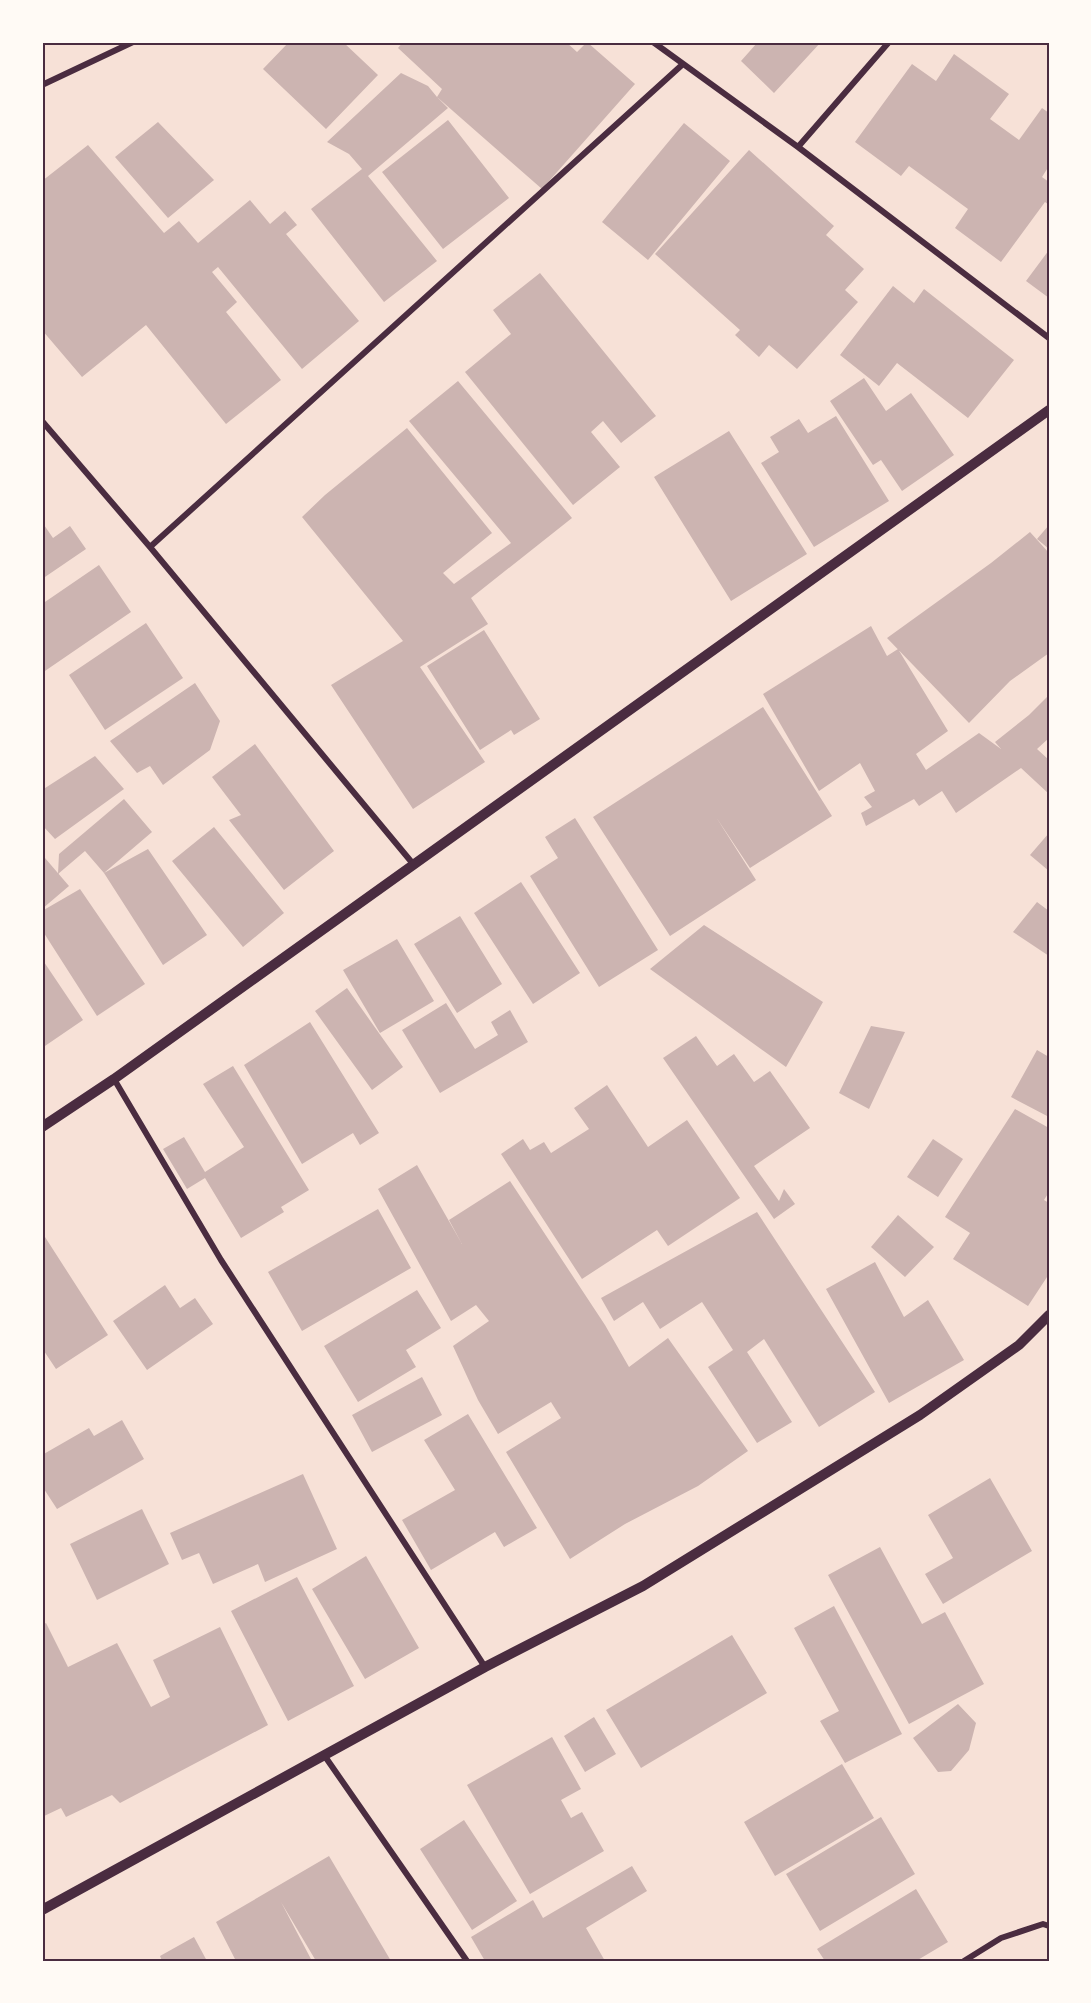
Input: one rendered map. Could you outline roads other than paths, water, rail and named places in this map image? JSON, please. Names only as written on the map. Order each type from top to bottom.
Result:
[{"type":"street","points":[[42,85],[133,42]]},
{"type":"street","points":[[652,42],[798,147],[1049,338]]},
{"type":"street","points":[[798,147],[889,42]]},
{"type":"street","points":[[150,547],[683,64]]},
{"type":"street","points":[[42,1128],[114,1079],[1049,410]]},
{"type":"street","points":[[42,421],[414,864]]},
{"type":"street","points":[[114,1079],[221,1260],[485,1667]]},
{"type":"street","points":[[42,1910],[485,1667],[643,1586],[920,1415],[1019,1345],[1049,1315]]},
{"type":"street","points":[[324,1755],[467,1961]]},
{"type":"street","points":[[964,1961],[1001,1938],[1046,1925]]}]
